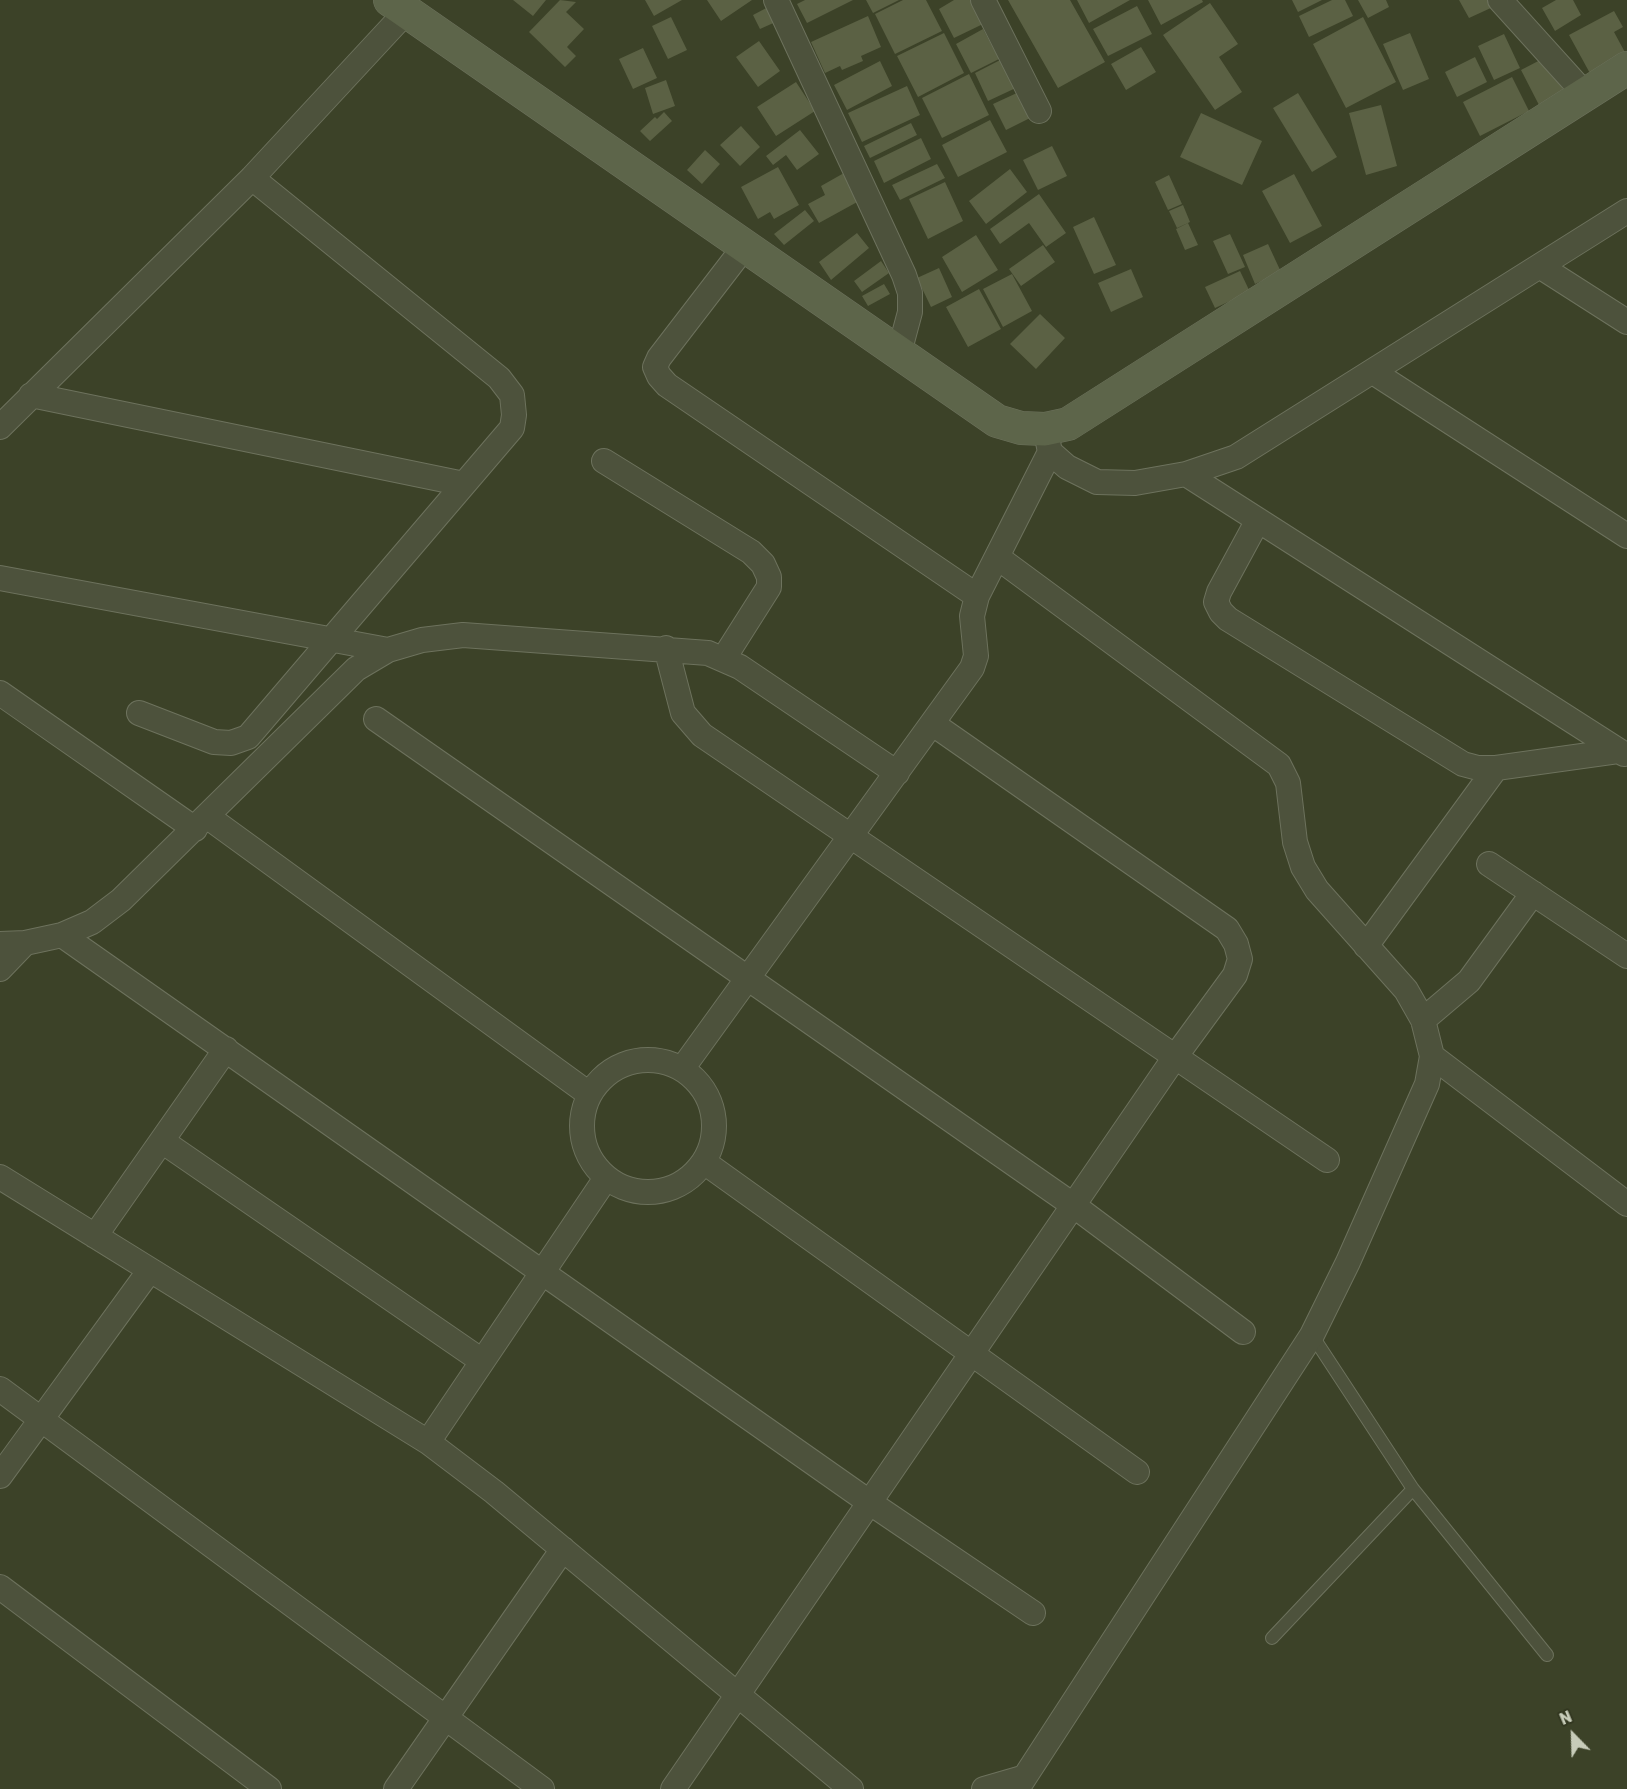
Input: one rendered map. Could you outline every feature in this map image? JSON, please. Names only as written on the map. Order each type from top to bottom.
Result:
[{"type":"street","points":[[776,0],[904,275],[910,293],[910,312],[900,352]]},
{"type":"street","points":[[983,0],[1039,111]]},
{"type":"street","points":[[1500,0],[1586,94]]},
{"type":"street","points":[[0,427],[252,178],[398,4],[997,421],[1021,428],[1048,440],[1067,467],[1097,482],[1135,483],[1186,474],[1236,457],[1627,211]]},
{"type":"street","points":[[682,1069],[972,668],[976,656],[972,616],[977,596],[997,557],[1048,440],[1068,423],[1627,68]]},
{"type":"street","points":[[139,713],[214,742],[231,743],[248,737],[512,428],[514,415],[512,395],[499,378],[252,178]]},
{"type":"street","points":[[745,246],[659,358],[655,367],[659,376],[667,385],[977,596]]},
{"type":"street","points":[[1541,267],[1627,322]]},
{"type":"street","points":[[1372,372],[1627,536]]},
{"type":"street","points":[[31,395],[464,484]]},
{"type":"street","points":[[604,460],[751,552],[763,564],[769,577],[769,587],[724,658]]},
{"type":"street","points":[[1186,474],[1623,753]]},
{"type":"street","points":[[1258,520],[1219,592],[1216,602],[1221,612],[1463,764],[1478,768],[1496,768],[1623,753]]},
{"type":"street","points":[[984,1789],[1020,1784],[1312,1335],[1348,1262],[1427,1084],[1432,1056],[1423,1020],[1406,990],[1317,890],[1303,867],[1295,842],[1288,783],[1279,765],[997,557]]},
{"type":"street","points":[[0,578],[388,650]]},
{"type":"street","points":[[0,944],[25,943],[62,935],[92,922],[121,900],[356,669],[388,650],[422,640],[463,635],[666,648],[724,658],[897,774]]},
{"type":"street","points":[[666,648],[683,713],[702,735],[1327,1160]]},
{"type":"street","points":[[0,693],[201,823],[589,1094]]},
{"type":"street","points":[[376,719],[1073,1205],[1243,1332]]},
{"type":"street","points":[[673,1789],[1175,1057],[1234,975],[1240,959],[1236,944],[1227,929],[933,724]]},
{"type":"street","points":[[1366,946],[1496,768]]},
{"type":"street","points":[[1489,864],[1627,956]]},
{"type":"street","points":[[1423,1020],[1469,981],[1533,893]]},
{"type":"street","points":[[62,935],[869,1502],[1033,1613]]},
{"type":"street","points":[[0,969],[25,943]]},
{"type":"street","points":[[95,1236],[226,1050]]},
{"type":"street","points":[[1432,1056],[1627,1204]]},
{"type":"street","points":[[640,1061],[662,1061],[682,1069],[698,1082],[710,1100],[715,1122],[712,1143],[704,1162],[689,1179],[670,1189],[648,1192],[626,1189],[606,1178],[592,1161],[584,1141],[583,1119],[589,1094],[602,1079],[619,1067],[640,1061]]},
{"type":"street","points":[[162,1141],[482,1361]]},
{"type":"street","points":[[704,1162],[1137,1472]]},
{"type":"street","points":[[0,1177],[428,1442],[562,1549],[851,1789]]},
{"type":"street","points":[[428,1442],[606,1178]]},
{"type":"street","points":[[0,1476],[150,1270]]},
{"type":"street","points":[[0,1389],[542,1789]]},
{"type":"street","points":[[396,1789],[562,1549]]},
{"type":"street","points":[[0,1587],[269,1789]]},
{"type":"lane","points":[[1312,1335],[1413,1489],[1547,1655]]},
{"type":"lane","points":[[1272,1638],[1413,1489]]},
{"type":"building","points":[[513,0],[546,0],[533,16]]},
{"type":"building","points":[[560,0],[576,2],[566,12],[584,29],[567,47],[576,56],[565,67],[529,32]]},
{"type":"building","points":[[645,0],[682,0],[654,16]]},
{"type":"building","points":[[707,0],[752,0],[721,21]]},
{"type":"building","points":[[805,0],[853,0],[807,23],[797,4]]},
{"type":"building","points":[[866,0],[899,0],[873,13]]},
{"type":"building","points":[[903,0],[926,0],[942,31],[895,54],[875,14]]},
{"type":"building","points":[[954,0],[972,0],[983,24],[954,38],[939,9]]},
{"type":"building","points":[[1008,0],[1070,0],[1105,62],[1058,88]]},
{"type":"building","points":[[1077,0],[1130,0],[1089,23]]},
{"type":"building","points":[[1148,0],[1202,0],[1203,2],[1161,25]]},
{"type":"building","points":[[1292,0],[1322,0],[1298,12]]},
{"type":"building","points":[[1332,0],[1345,0],[1353,16],[1309,37],[1299,16]]},
{"type":"building","points":[[1358,0],[1386,0],[1389,7],[1368,18]]},
{"type":"building","points":[[1459,0],[1489,0],[1493,7],[1469,18]]},
{"type":"building","points":[[1556,0],[1573,0],[1581,15],[1555,31],[1542,8]]},
{"type":"building","points":[[1210,3],[1238,44],[1219,57],[1242,92],[1215,110],[1163,35]]},
{"type":"building","points":[[772,5],[780,20],[760,29],[753,15]]},
{"type":"building","points":[[1137,6],[1152,34],[1108,56],[1093,29]]},
{"type":"building","points":[[1614,11],[1623,27],[1614,32],[1627,56],[1592,77],[1569,35]]},
{"type":"building","points":[[868,16],[881,47],[861,56],[863,61],[842,70],[840,66],[825,73],[811,42]]},
{"type":"building","points":[[671,17],[687,50],[668,59],[652,26]]},
{"type":"building","points":[[1363,17],[1396,82],[1346,108],[1313,44]]},
{"type":"building","points":[[983,29],[999,59],[971,73],[956,44]]},
{"type":"building","points":[[944,33],[964,73],[918,97],[897,56]]},
{"type":"building","points":[[1410,33],[1429,79],[1403,90],[1383,44]]},
{"type":"building","points":[[1504,34],[1520,68],[1494,80],[1478,46]]},
{"type":"building","points":[[759,41],[780,71],[758,87],[736,57]]},
{"type":"building","points":[[1141,47],[1156,72],[1126,90],[1111,64]]},
{"type":"building","points":[[643,48],[657,78],[633,89],[619,59]]},
{"type":"building","points":[[1475,57],[1487,82],[1457,97],[1445,72]]},
{"type":"building","points":[[1546,57],[1564,91],[1539,105],[1521,70]]},
{"type":"building","points":[[1004,58],[1020,86],[988,101],[975,73]]},
{"type":"building","points":[[880,61],[892,86],[847,110],[834,85]]},
{"type":"building","points":[[969,74],[989,115],[942,138],[922,98]]},
{"type":"building","points":[[1512,77],[1529,111],[1480,136],[1463,102]]},
{"type":"building","points":[[666,80],[675,106],[653,114],[645,88]]},
{"type":"building","points":[[796,82],[815,111],[776,136],[757,107]]},
{"type":"building","points":[[907,86],[920,115],[862,142],[848,113]]},
{"type":"building","points":[[1019,92],[1032,117],[1006,130],[993,104]]},
{"type":"building","points":[[1298,93],[1337,157],[1312,172],[1273,108]]},
{"type":"building","points":[[1381,105],[1397,166],[1366,175],[1349,113]]},
{"type":"building","points":[[664,112],[672,121],[650,141],[640,131]]},
{"type":"building","points":[[1201,113],[1262,141],[1242,185],[1180,157]]},
{"type":"building","points":[[990,120],[1007,152],[958,177],[942,145]]},
{"type":"building","points":[[911,123],[917,135],[870,158],[864,146]]},
{"type":"building","points":[[741,126],[760,147],[740,166],[720,145]]},
{"type":"building","points":[[800,130],[819,154],[797,170],[786,155],[773,165],[766,156]]},
{"type":"building","points":[[921,138],[931,159],[884,183],[874,161]]},
{"type":"building","points":[[1052,146],[1067,176],[1038,190],[1023,160]]},
{"type":"building","points":[[705,150],[720,164],[702,184],[687,170]]},
{"type":"building","points":[[937,164],[945,178],[900,200],[892,185]]},
{"type":"building","points":[[778,167],[799,205],[774,219],[770,212],[758,219],[741,187]]},
{"type":"building","points":[[1010,169],[1027,192],[986,224],[969,201]]},
{"type":"building","points":[[844,173],[859,201],[819,223],[808,204],[825,195],[821,186]]},
{"type":"building","points":[[1294,174],[1322,226],[1290,243],[1262,191]]},
{"type":"building","points":[[1169,175],[1182,204],[1168,210],[1155,182]]},
{"type":"building","points":[[945,182],[963,221],[928,239],[909,199]]},
{"type":"building","points":[[1039,194],[1066,233],[1046,247],[1029,223],[1000,244],[990,229]]},
{"type":"building","points":[[1183,205],[1190,222],[1177,228],[1169,211]]},
{"type":"building","points":[[805,210],[814,221],[784,245],[774,234]]},
{"type":"building","points":[[1094,217],[1116,265],[1094,274],[1073,227]]},
{"type":"building","points":[[1188,223],[1198,245],[1185,250],[1176,229]]},
{"type":"building","points":[[857,233],[869,248],[831,280],[819,262]]},
{"type":"building","points":[[1230,234],[1245,267],[1228,274],[1213,241]]},
{"type":"building","points":[[976,235],[998,270],[962,292],[942,257]]},
{"type":"building","points":[[1268,244],[1281,272],[1255,284],[1243,255]]},
{"type":"building","points":[[1043,245],[1055,262],[1021,286],[1009,269]]},
{"type":"building","points":[[881,261],[889,273],[862,292],[854,281]]},
{"type":"building","points":[[939,268],[952,297],[931,307],[917,278]]},
{"type":"building","points":[[1131,269],[1143,297],[1111,312],[1098,283]]},
{"type":"building","points":[[1240,271],[1250,292],[1215,308],[1205,287]]},
{"type":"building","points":[[1012,274],[1032,311],[1003,327],[983,289]]},
{"type":"building","points":[[884,284],[890,294],[868,306],[862,296]]},
{"type":"building","points":[[979,289],[1001,329],[968,347],[946,307]]},
{"type":"building","points":[[1040,314],[1065,338],[1036,369],[1010,344]]}]
